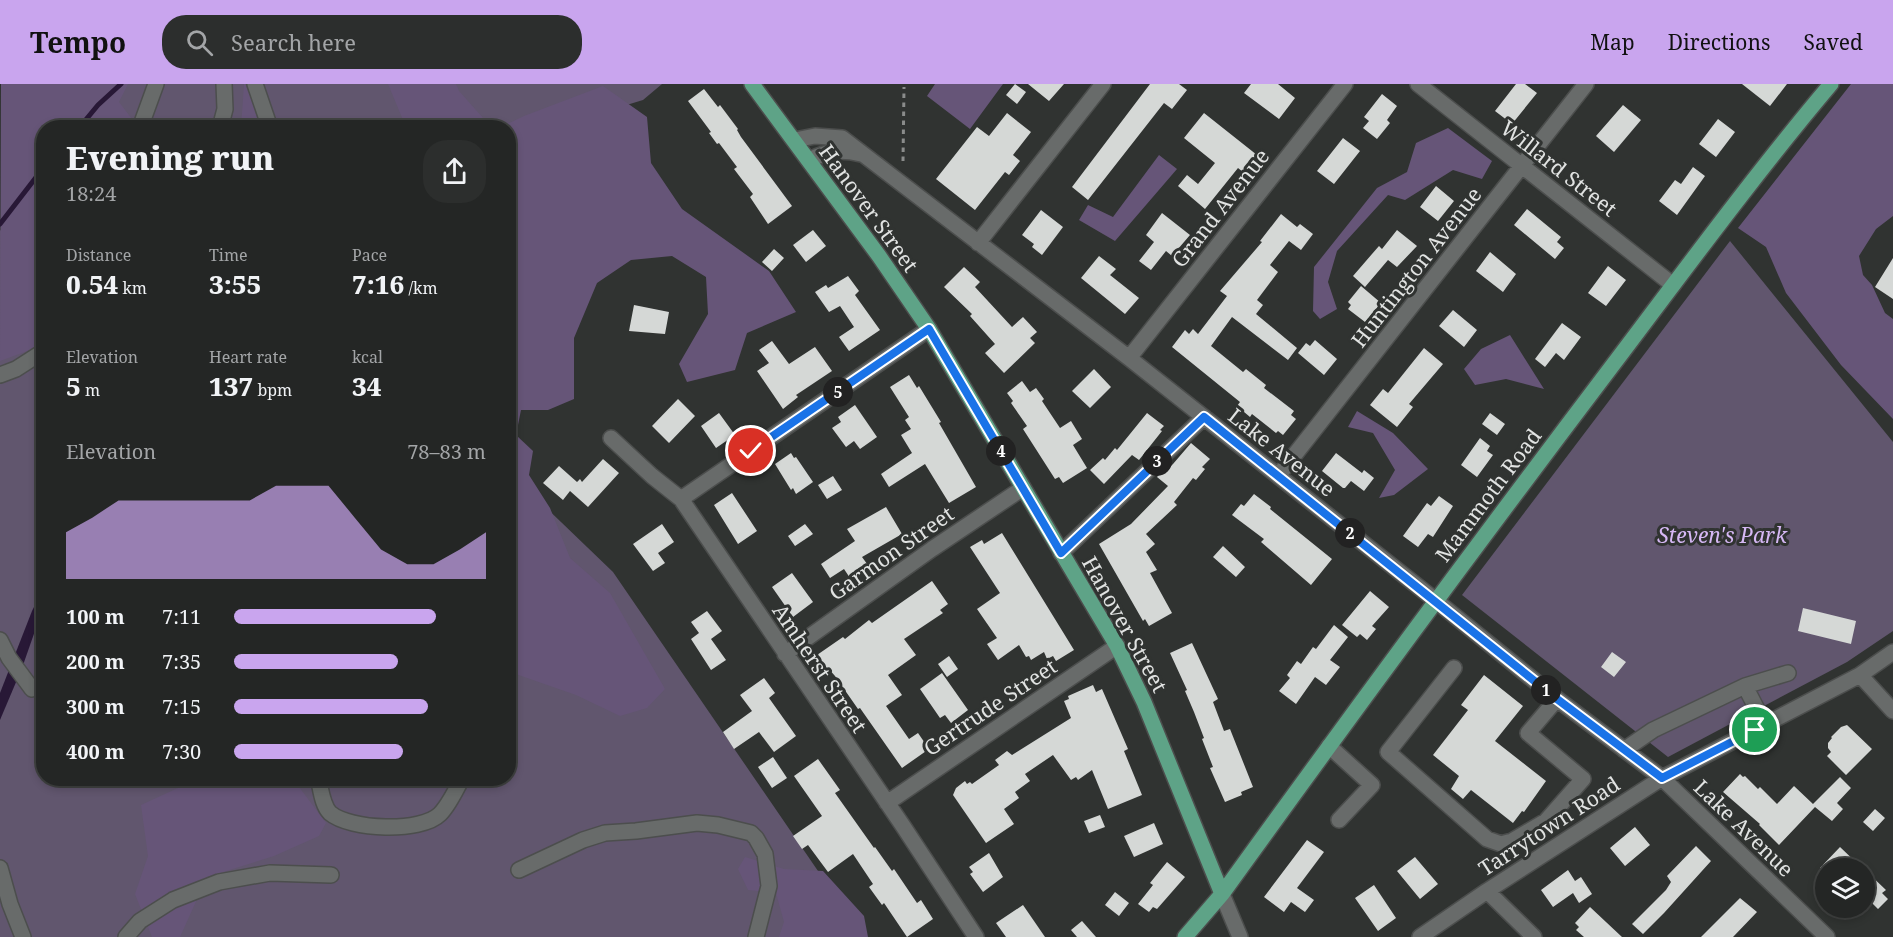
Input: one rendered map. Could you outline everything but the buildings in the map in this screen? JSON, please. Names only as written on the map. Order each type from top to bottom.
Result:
[{"type":"main road","name":"Hanover Street","points":[[752,84],[879,256],[929,329],[1117,646],[1148,712],[1222,894]]},
{"type":"main road","name":"Mammoth Road","points":[[1185,937],[1222,894],[1435,600],[1673,285],[1831,84]]},
{"type":"street","points":[[143,120],[156,84]]},
{"type":"street","points":[[222,120],[225,109],[224,84]]},
{"type":"street","points":[[255,84],[267,120]]},
{"type":"street","points":[[978,243],[1103,84]]},
{"type":"street","name":"Grand Avenue","points":[[1129,358],[1345,84]]},
{"type":"street","name":"Willard Street","points":[[1418,84],[1673,285]]},
{"type":"street","name":"Huntington Avenue","points":[[1278,476],[1586,84]]},
{"type":"street","name":"Lake Avenue","points":[[795,140],[816,136],[842,138],[1129,358],[1557,699],[1662,778],[1827,937]]},
{"type":"street","points":[[809,160],[832,151],[845,150],[862,154]]},
{"type":"street","points":[[681,500],[929,329]]},
{"type":"street","points":[[0,375],[16,369],[36,356]]},
{"type":"street","points":[[1061,553],[1204,417]]},
{"type":"street","name":"Amherst Street","points":[[611,438],[681,500],[976,937]]},
{"type":"street","name":"Garmon Street","points":[[785,654],[933,549],[1023,489]]},
{"type":"street","points":[[0,640],[9,658],[32,689]]},
{"type":"street","name":"Gertrude Street","points":[[887,803],[1117,646]]},
{"type":"street","name":"Tarrytown Road","points":[[1420,937],[1662,778],[1860,675],[1893,652]]},
{"type":"street","points":[[1454,668],[1388,752],[1487,839],[1501,844],[1512,841],[1546,821],[1583,779],[1528,733],[1557,699]]},
{"type":"street","points":[[1624,750],[1653,730],[1745,686],[1788,673]]},
{"type":"street","points":[[1860,675],[1893,711]]},
{"type":"street","points":[[1745,686],[1766,725]]},
{"type":"street","points":[[1329,747],[1372,785],[1339,820]]},
{"type":"street","points":[[319,786],[329,812],[344,820],[386,828],[423,825],[440,814],[457,786]]},
{"type":"street","points":[[1546,821],[1562,843]]},
{"type":"street","points":[[519,870],[605,832],[636,831],[696,823],[718,825],[751,833],[765,854],[769,886],[756,937]]},
{"type":"street","points":[[0,868],[10,904],[23,937]]},
{"type":"street","points":[[126,937],[140,921],[173,900],[219,882],[270,873],[331,875]]},
{"type":"street","points":[[1487,891],[1534,937]]},
{"type":"street","name":"Hanover Street","points":[[1222,894],[1240,937]]},
{"type":"path","points":[[903,161],[904,87]]},
{"type":"green space","points":[[105,84],[662,84],[643,100],[531,134],[516,130],[516,120],[80,120]]},
{"type":"green space","points":[[36,180],[36,786],[516,786],[516,479],[613,572],[818,871],[849,937],[0,937],[0,231]]},
{"type":"green space","name":"Steven's Park","points":[[1730,241],[1893,442],[1893,631],[1847,662],[1668,757],[1462,595]]},
{"type":"shaded area","points":[[1,84],[128,84],[119,102],[133,120],[36,120],[36,348],[0,361]]},
{"type":"shaded area","points":[[244,84],[245,84],[260,120],[242,120]]},
{"type":"shaded area","points":[[388,84],[456,84],[459,91],[485,120],[403,120]]},
{"type":"shaded area","points":[[935,84],[1003,84],[970,129],[927,96]]},
{"type":"shaded area","points":[[1851,84],[1893,84],[1893,216],[1876,229],[1859,256],[1863,275],[1872,285],[1885,313],[1893,319],[1893,419],[1841,365],[1786,293],[1766,247],[1738,228]]},
{"type":"shaded area","points":[[603,86],[647,117],[651,163],[682,209],[769,271],[796,312],[747,333],[735,370],[687,382],[679,364],[708,314],[706,277],[672,256],[631,260],[597,283],[574,338],[574,399],[548,410],[521,410],[516,435],[516,120]]},
{"type":"shaded area","points":[[1448,128],[1492,161],[1482,179],[1453,170],[1405,200],[1388,195],[1337,251],[1328,282],[1337,309],[1320,319],[1313,311],[1314,267],[1377,188],[1407,172],[1416,143]]},
{"type":"shaded area","points":[[1159,155],[1177,169],[1115,241],[1079,220],[1088,205],[1113,217]]},
{"type":"shaded area","points":[[1510,335],[1544,389],[1506,379],[1475,385],[1464,369],[1481,349]]},
{"type":"shaded area","points":[[1357,411],[1393,433],[1428,469],[1394,495],[1379,498],[1395,470],[1373,433],[1348,427]]},
{"type":"shaded area","points":[[516,435],[533,451],[529,475],[550,508],[570,558],[610,593],[665,689],[647,708],[620,716],[576,695],[516,674]]},
{"type":"shaded area","points":[[36,603],[36,628],[0,720],[0,693]]},
{"type":"shaded area","points":[[176,786],[298,786],[326,823],[319,836],[274,856],[207,877],[180,937],[152,937],[135,894],[148,856],[141,805],[178,788]]},
{"type":"shaded area","points":[[745,857],[784,869],[823,871],[864,916],[868,937],[779,937],[784,922],[776,893],[748,890],[738,869]]},
{"type":"waterway","points":[[86,120],[121,84]]},
{"type":"waterway","points":[[0,224],[36,177]]},
{"type":"route","points":[[751,451],[929,329],[1061,553],[1204,417],[1557,699],[1662,778],[1755,730]]}]
